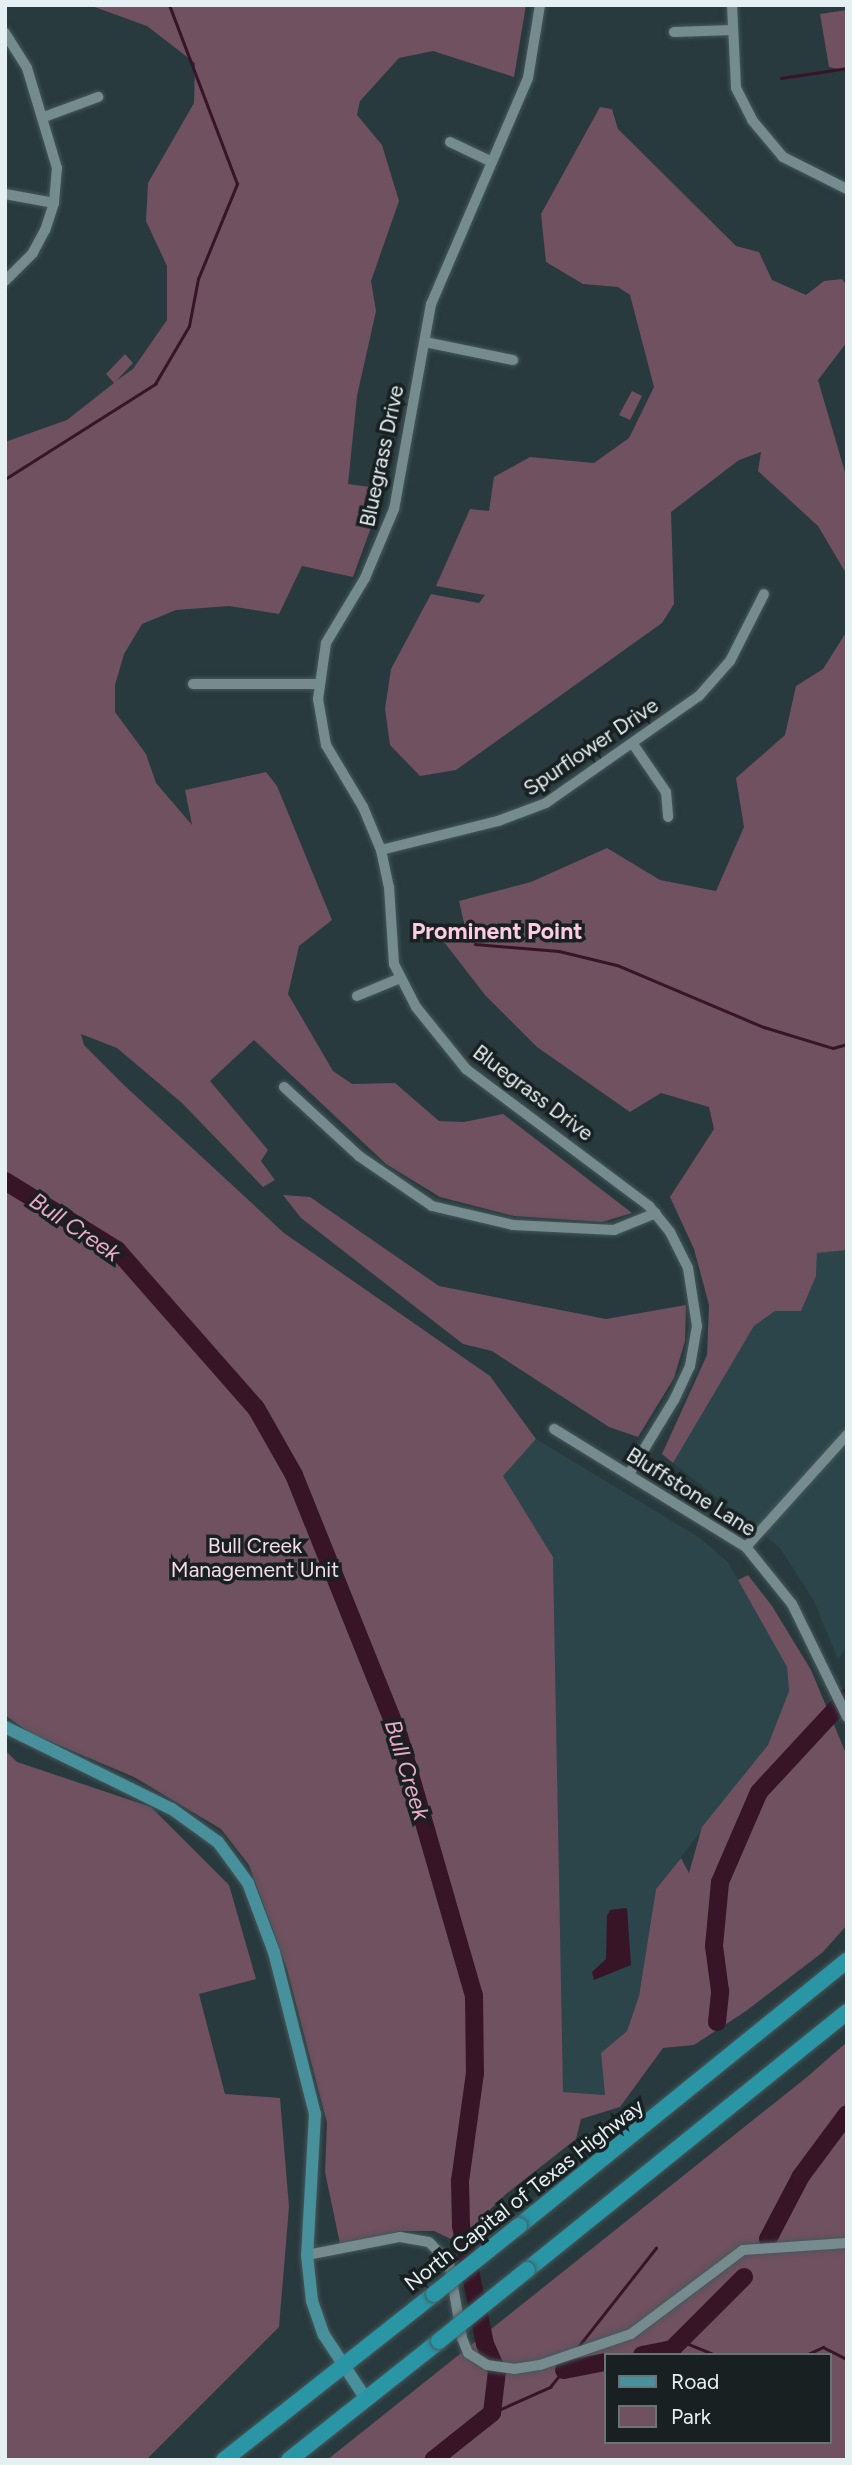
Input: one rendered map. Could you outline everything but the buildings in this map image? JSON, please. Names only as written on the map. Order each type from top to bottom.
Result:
[{"type":"highway","name":"North Capital of Texas Highway","points":[[224,2460],[519,2226],[847,1960]]},
{"type":"highway","points":[[289,2460],[847,2012]]},
{"type":"main road","points":[[5,1727],[164,1804],[218,1842],[237,1863],[274,1952],[313,2103],[316,2140],[307,2255],[316,2318],[342,2365],[366,2399]]},
{"type":"street","name":"Bluegrass Drive","points":[[540,5],[528,78],[438,284],[394,509],[365,578],[326,643],[318,684],[326,745],[363,807],[381,850],[398,979],[466,1069],[656,1213],[688,1268],[697,1326],[684,1380],[629,1474]]},
{"type":"street","points":[[732,5],[736,88],[763,136],[783,157],[847,188]]},
{"type":"street","points":[[674,32],[733,30]]},
{"type":"street","points":[[5,33],[27,68],[44,117],[57,168],[54,203],[33,253],[5,281]]},
{"type":"street","points":[[44,117],[98,97]]},
{"type":"street","points":[[450,142],[490,161]]},
{"type":"street","points":[[5,194],[54,203]]},
{"type":"street","points":[[425,342],[513,359]]},
{"type":"street","name":"Spurflower Drive","points":[[381,850],[523,814],[547,803],[633,744],[717,678],[764,594]]},
{"type":"street","points":[[193,684],[318,684]]},
{"type":"street","points":[[633,744],[666,792],[668,817]]},
{"type":"street","points":[[357,996],[398,979]]},
{"type":"street","points":[[284,1087],[359,1156],[432,1206],[513,1225],[614,1230],[656,1213]]},
{"type":"street","name":"Bluffstone Lane","points":[[554,1429],[746,1548],[792,1604],[847,1717]]},
{"type":"street","points":[[746,1548],[847,1435]]},
{"type":"street","points":[[307,2255],[400,2237],[429,2242],[449,2263],[461,2338],[474,2358],[486,2365],[514,2369],[540,2365],[631,2333],[743,2250],[847,2244]]},
{"type":"shaded area","points":[[847,1250],[847,1648],[838,1659],[813,1599],[780,1548],[673,1463],[754,1326],[816,1276],[817,1252]]},
{"type":"shaded area","points":[[536,1439],[700,1538],[728,1562],[787,1667],[789,1691],[768,1745],[656,1889],[639,1996],[627,2031],[601,2053],[605,2095],[562,2092],[553,1557],[503,1476]]},
{"type":"shaded area","points":[[627,1908],[631,1965],[594,1980],[592,1972],[606,1959],[607,1916],[610,1910]]},
{"type":"green space","name":"Bull Creek Management Unit","points":[[89,5],[526,5],[514,77],[433,51],[399,58],[360,101],[357,115],[382,145],[399,201],[371,281],[376,311],[357,396],[348,484],[385,489],[353,577],[302,566],[279,614],[229,606],[176,610],[142,624],[124,654],[115,685],[115,712],[146,754],[156,783],[192,825],[185,790],[266,772],[277,786],[332,920],[299,946],[288,994],[333,1071],[352,1084],[395,1083],[439,1121],[464,1122],[503,1114],[632,1213],[602,1222],[514,1216],[440,1197],[386,1164],[254,1040],[210,1081],[268,1150],[261,1161],[275,1180],[263,1187],[182,1103],[117,1048],[81,1034],[84,1045],[125,1086],[284,1233],[490,1376],[536,1439],[503,1476],[553,1557],[563,2092],[605,2095],[601,2053],[627,2031],[639,1996],[656,1889],[681,1858],[689,1873],[702,1827],[768,1745],[789,1691],[787,1667],[738,1580],[748,1575],[772,1606],[811,1670],[847,1756],[847,1925],[823,1952],[746,2011],[694,2045],[663,2048],[620,2107],[581,2119],[576,2139],[506,2194],[457,2242],[434,2231],[400,2231],[340,2244],[325,2172],[327,2123],[287,1969],[249,1865],[221,1829],[134,1777],[30,1733],[5,1715],[5,442],[67,420],[114,383],[106,374],[125,354],[133,363],[116,381],[133,369],[167,320],[167,266],[146,221],[148,183],[194,103],[195,63],[147,26]]},
{"type":"green space","points":[[847,10],[847,71],[829,67],[820,14]]},
{"type":"green space","points":[[600,107],[612,109],[618,129],[736,246],[759,252],[772,280],[806,295],[824,281],[842,279],[847,286],[847,342],[818,380],[847,479],[847,575],[818,526],[758,471],[761,452],[739,460],[671,512],[674,604],[662,623],[456,770],[420,776],[390,745],[385,709],[391,669],[431,594],[479,603],[485,595],[436,586],[470,509],[489,511],[494,477],[530,457],[594,463],[629,438],[654,387],[630,295],[618,287],[583,284],[546,262],[541,214]]},
{"type":"green space","points":[[632,391],[642,396],[630,420],[619,415]]},
{"type":"green space","points":[[847,631],[847,1250],[817,1253],[816,1276],[801,1311],[775,1311],[754,1326],[673,1463],[662,1454],[707,1355],[709,1305],[694,1249],[670,1197],[714,1129],[709,1107],[661,1093],[630,1112],[537,1047],[485,995],[444,942],[466,931],[459,901],[531,882],[607,848],[660,880],[716,891],[744,827],[736,778],[785,735],[796,686],[823,669]]},
{"type":"green space","points":[[283,1195],[310,1197],[439,1286],[606,1319],[686,1305],[685,1341],[674,1378],[638,1437],[609,1427],[492,1351],[463,1344],[301,1218]]},
{"type":"green space","points":[[5,1750],[17,1762],[151,1807],[229,1885],[256,1979],[199,1994],[225,2094],[280,2098],[289,2207],[279,2327],[146,2460],[5,2460]]},
{"type":"green space","points":[[847,2042],[847,2460],[327,2460],[807,2077]]},
{"type":"waterway","points":[[5,479],[155,384],[189,326],[198,279],[237,184],[169,5]]},
{"type":"waterway","points":[[781,78],[847,68]]},
{"type":"waterway","points":[[475,944],[559,951],[617,965],[764,1027],[833,1048],[847,1044]]},
{"type":"waterway","name":"Bull Creek","points":[[5,1181],[117,1250],[256,1408],[294,1475],[399,1736],[474,1995],[475,2073],[460,2181],[461,2226],[485,2344],[497,2371],[492,2413],[433,2460]]},
{"type":"waterway","points":[[717,2022],[720,1991],[714,1946],[720,1882],[759,1792],[847,1697]]},
{"type":"waterway","points":[[768,2239],[801,2176],[847,2114]]},
{"type":"waterway","points":[[578,2347],[656,2248]]},
{"type":"waterway","points":[[652,2353],[672,2349],[744,2277]]},
{"type":"waterway","points":[[681,2341],[711,2353]]},
{"type":"waterway","points":[[810,2353],[823,2347],[847,2359]]},
{"type":"waterway","points":[[564,2370],[604,2362]]},
{"type":"waterway","points":[[492,2413],[550,2387],[564,2370]]},
{"type":"district","name":"Prominent Point","points":[[497,931]]}]
